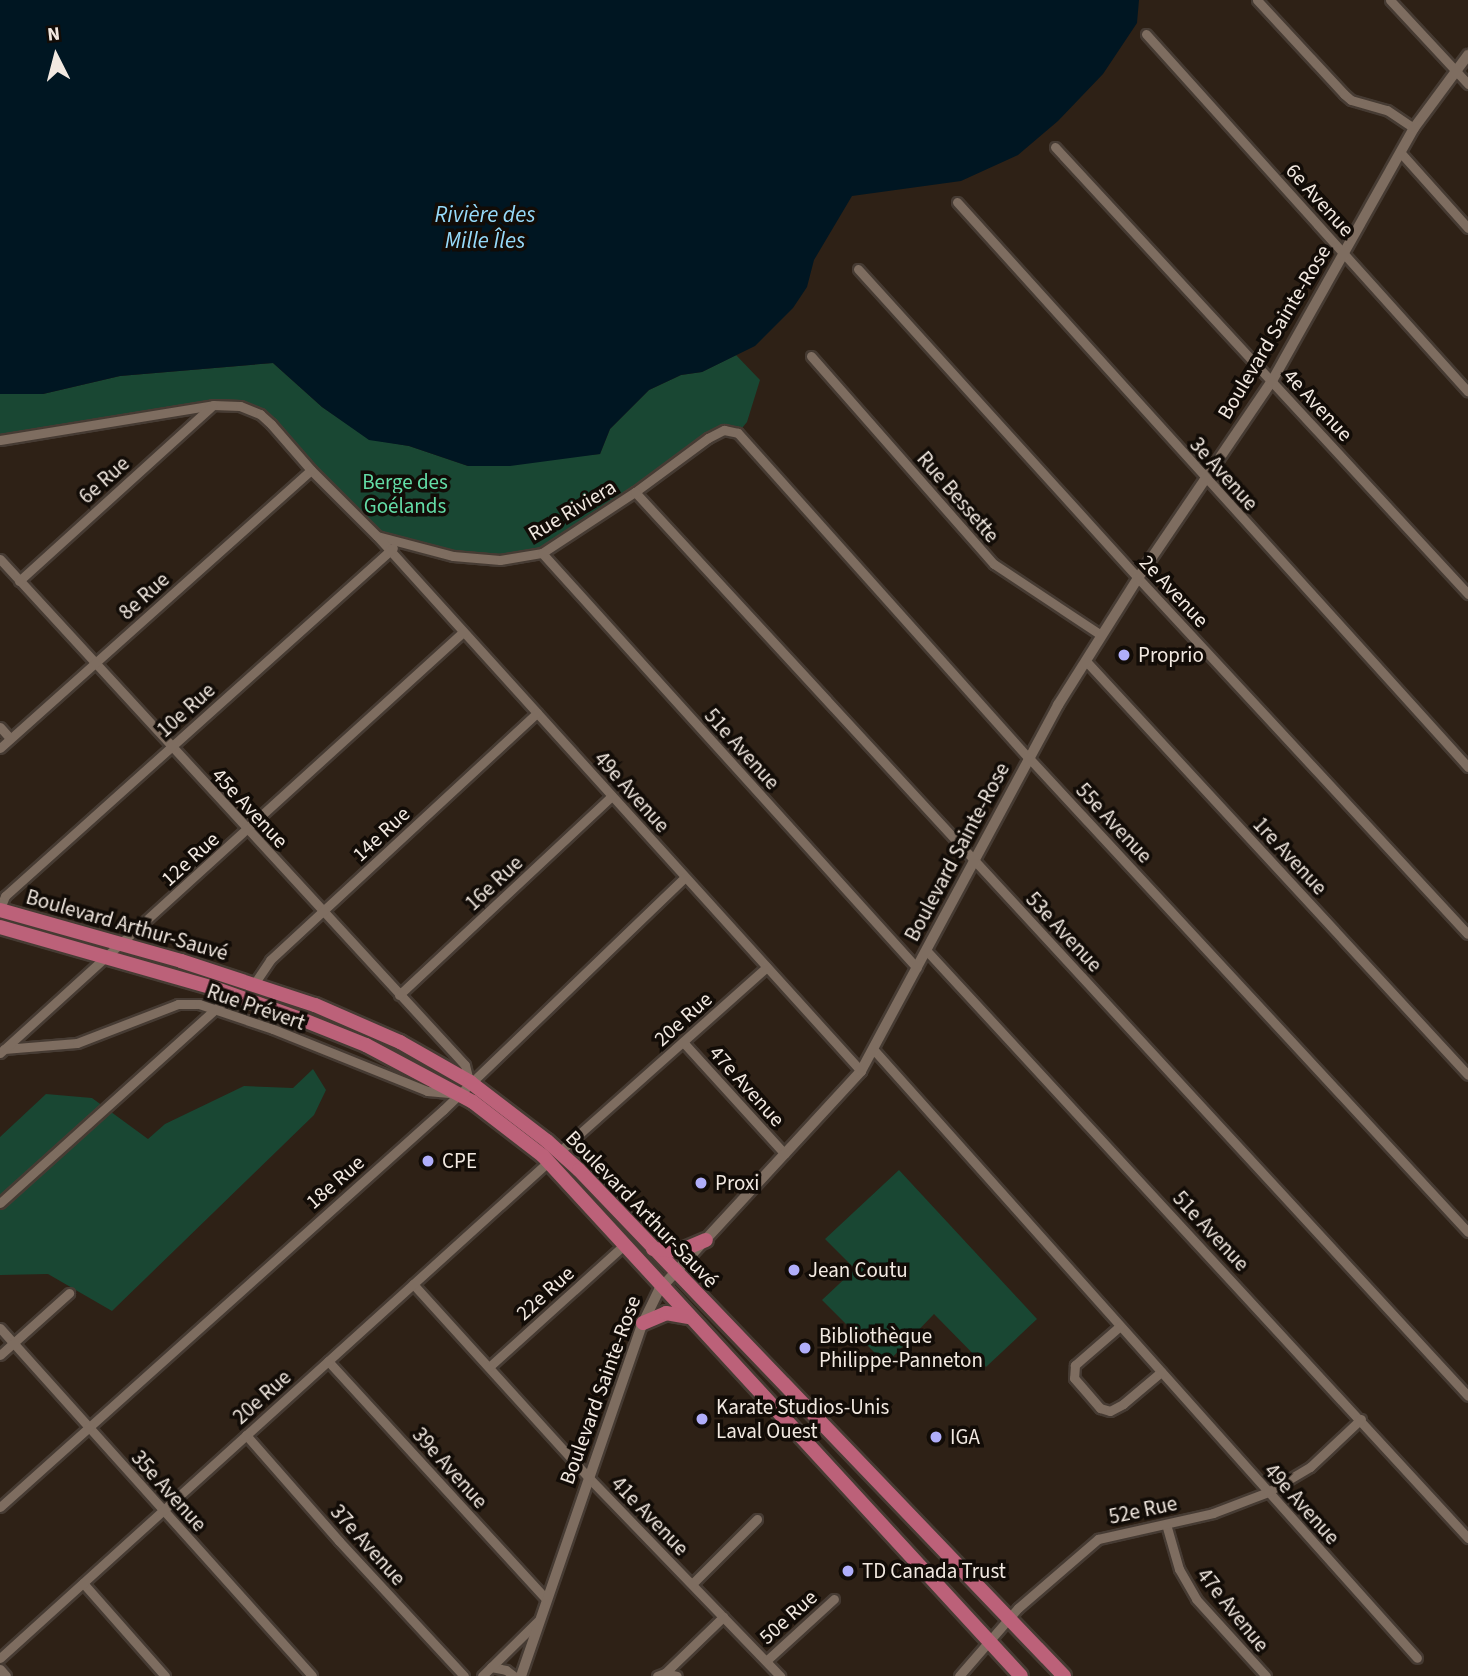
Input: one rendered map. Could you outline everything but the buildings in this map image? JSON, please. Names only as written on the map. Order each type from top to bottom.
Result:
[{"type":"main road","name":"Boulevard Arthur-Sauvé","points":[[0,909],[254,984],[375,1030],[470,1082],[653,1249],[1065,1676]]},
{"type":"main road","name":"Boulevard Arthur-Sauvé","points":[[0,927],[228,993],[355,1040],[458,1094],[554,1157],[624,1245],[1021,1676]]},
{"type":"main road","points":[[653,1249],[680,1251],[705,1240]]},
{"type":"main road","points":[[643,1323],[666,1313],[689,1317]]},
{"type":"street","points":[[1256,0],[1351,100],[1387,110],[1414,128]]},
{"type":"street","points":[[1390,0],[1468,84]]},
{"type":"street","name":"6e Avenue","points":[[1146,34],[1468,390]]},
{"type":"street","name":"Boulevard Sainte-Rose","points":[[521,1676],[538,1620],[643,1323],[662,1286],[861,1071],[1029,758],[1101,635],[1272,381],[1414,128],[1468,55]]},
{"type":"street","name":"4e Avenue","points":[[1055,147],[1468,594]]},
{"type":"street","points":[[1400,152],[1468,228]]},
{"type":"street","name":"3e Avenue","points":[[957,202],[1468,767]]},
{"type":"street","name":"2e Avenue","points":[[858,269],[1138,579],[1468,934]]},
{"type":"street","name":"Rue Bessette","points":[[811,356],[994,564],[1101,635]]},
{"type":"street","points":[[0,440],[214,405],[240,406],[260,414],[377,536]]},
{"type":"street","name":"6e Rue","points":[[19,581],[214,405]]},
{"type":"street","name":"Rue Riviera","points":[[377,536],[472,560],[500,560],[542,554],[635,492],[708,438],[724,430],[738,433]]},
{"type":"street","name":"55e Avenue","points":[[738,433],[1029,758],[1468,1232]]},
{"type":"street","name":"8e Rue","points":[[0,748],[311,470]]},
{"type":"street","name":"53e Avenue","points":[[635,492],[1468,1396]]},
{"type":"street","name":"49e Avenue","points":[[377,536],[861,1071]]},
{"type":"street","name":"10e Rue","points":[[0,909],[5,896],[400,542]]},
{"type":"street","name":"51e Avenue","points":[[542,554],[917,968]]},
{"type":"street","name":"45e Avenue","points":[[0,559],[170,748],[465,1065],[470,1082]]},
{"type":"street","name":"12e Rue","points":[[2,1050],[107,958],[463,632]]},
{"type":"street","name":"1re Avenue","points":[[1086,661],[1468,1075]]},
{"type":"street","name":"14e Rue","points":[[254,984],[270,960],[537,713]]},
{"type":"street","points":[[0,727],[10,738]]},
{"type":"street","name":"16e Rue","points":[[399,995],[612,796]]},
{"type":"street","name":"18e Rue","points":[[0,1507],[458,1094],[685,877]]},
{"type":"street","name":"51e Avenue","points":[[926,950],[1468,1538]]},
{"type":"street","name":"20e Rue","points":[[0,1658],[767,967]]},
{"type":"street","points":[[0,1203],[215,1008],[228,993]]},
{"type":"street","name":"Rue Prévert","points":[[2,1050],[77,1043],[178,1004],[215,1008],[428,1091],[458,1094]]},
{"type":"street","name":"47e Avenue","points":[[683,1042],[785,1154]]},
{"type":"street","name":"49e Avenue","points":[[874,1050],[1417,1658]]},
{"type":"street","name":"22e Rue","points":[[489,1367],[624,1245]]},
{"type":"street","name":"41e Avenue","points":[[413,1284],[588,1477],[780,1676]]},
{"type":"street","points":[[0,1355],[69,1293]]},
{"type":"street","points":[[1120,1326],[1074,1365],[1074,1378],[1100,1408],[1110,1411],[1116,1408],[1161,1372]]},
{"type":"street","name":"35e Avenue","points":[[0,1328],[312,1676]]},
{"type":"street","name":"39e Avenue","points":[[328,1361],[546,1599]]},
{"type":"street","name":"52e Rue","points":[[959,1676],[1009,1618],[1098,1538],[1213,1513],[1268,1492],[1310,1467],[1361,1419]]},
{"type":"street","name":"37e Avenue","points":[[246,1435],[339,1541],[464,1676]]},
{"type":"street","points":[[692,1584],[757,1519]]},
{"type":"street","name":"47e Avenue","points":[[1166,1524],[1179,1569],[1196,1599],[1266,1676]]},
{"type":"street","points":[[83,1583],[164,1676]]},
{"type":"street","name":"50e Rue","points":[[766,1661],[834,1599]]},
{"type":"street","points":[[661,1674],[723,1617]]},
{"type":"street","points":[[482,1676],[538,1620]]},
{"type":"street","points":[[491,1667],[506,1670],[514,1676]]},
{"type":"street","points":[[0,1669],[6,1676]]},
{"type":"street","points":[[661,1674],[677,1676]]},
{"type":"green space","name":"Berge des Goélands","points":[[736,355],[760,380],[747,422],[738,433],[724,430],[542,553],[472,560],[377,536],[311,470],[277,422],[257,410],[240,406],[0,439],[0,394],[43,394],[120,376],[273,363],[322,407],[369,439],[409,446],[468,466],[600,454],[610,429],[649,390],[681,375],[702,372]]},
{"type":"green space","points":[[313,1069],[326,1090],[314,1115],[112,1311],[48,1274],[0,1275],[0,1137],[46,1094],[92,1098],[148,1139],[165,1124],[244,1086],[293,1088]]},
{"type":"green space","points":[[899,1170],[1037,1319],[986,1367],[934,1314],[886,1364],[822,1300],[855,1269],[825,1239]]},
{"type":"water","name":"Rivière des Mille Îles","points":[[0,0],[1139,0],[1137,23],[1103,74],[1058,121],[1018,155],[961,181],[852,196],[814,260],[807,287],[793,308],[755,346],[702,372],[681,375],[649,390],[610,429],[600,454],[510,466],[468,466],[409,446],[369,440],[322,407],[273,363],[120,376],[43,394],[0,394]]},
{"type":"place","name":"Proprio","points":[[1124,655]]},
{"type":"place","name":"CPE","points":[[428,1161]]},
{"type":"place","name":"Proxi","points":[[701,1183]]},
{"type":"place","name":"Jean Coutu","points":[[794,1270]]},
{"type":"place","name":"Bibliothèque Philippe-Panneton","points":[[805,1348]]},
{"type":"place","name":"Karate Studios-Unis Laval Ouest","points":[[702,1419]]},
{"type":"place","name":"IGA","points":[[936,1437]]},
{"type":"place","name":"TD Canada Trust","points":[[848,1571]]}]
